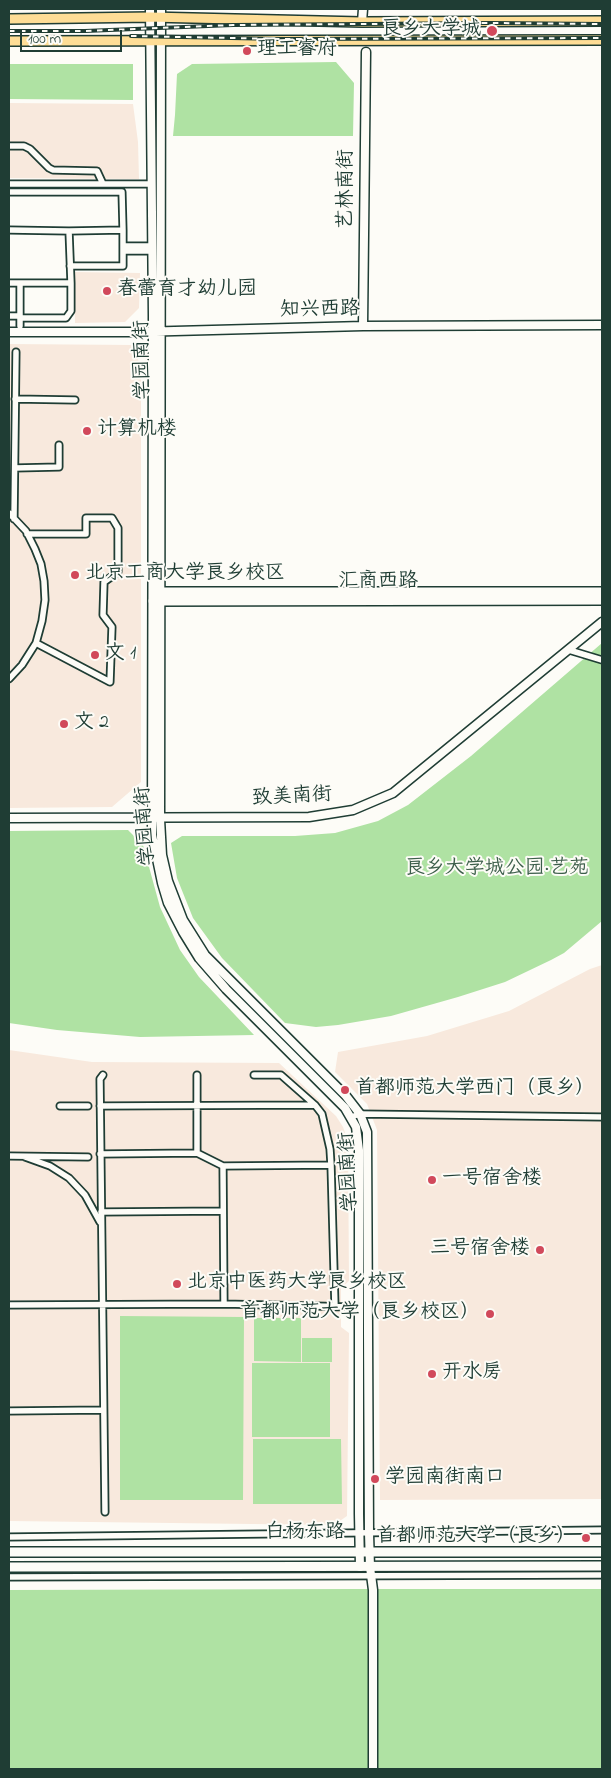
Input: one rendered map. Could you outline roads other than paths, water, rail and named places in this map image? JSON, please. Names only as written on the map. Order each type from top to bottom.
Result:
[{"type":"main road","points":[[9,19],[161,13],[362,22],[602,21]]},
{"type":"main road","points":[[9,41],[602,40]]},
{"type":"main road","name":"汇商西路","points":[[157,596],[602,592]]},
{"type":"main road","name":"汇商西路","points":[[157,596],[602,600]]},
{"type":"main road","name":"白杨东路","points":[[9,1552],[602,1552]]},
{"type":"main road","points":[[9,1568],[602,1566]]},
{"type":"street","points":[[362,22],[363,9]]},
{"type":"street","name":"学园南街","points":[[150,13],[153,248],[161,512],[157,596],[156,819],[168,880],[183,920],[206,955],[346,1096],[360,1114],[367,1132],[370,1533],[365,1552],[365,1567],[371,1577],[373,1590],[373,1769]]},
{"type":"street","name":"学园南街","points":[[157,332],[161,13]]},
{"type":"street","name":"艺林南街","points":[[363,326],[366,52]]},
{"type":"street","points":[[9,146],[24,146],[30,149],[53,170],[97,171],[103,184]]},
{"type":"street","points":[[9,184],[152,184]]},
{"type":"street","points":[[9,192],[122,192],[123,266],[70,266]]},
{"type":"street","points":[[9,230],[123,230]]},
{"type":"street","points":[[9,316],[66,318],[71,311],[70,231]]},
{"type":"street","points":[[123,248],[153,248]]},
{"type":"street","points":[[9,283],[70,282]]},
{"type":"street","points":[[20,284],[20,326]]},
{"type":"street","name":"知兴西路","points":[[9,332],[157,332],[363,326],[602,325]]},
{"type":"street","points":[[14,519],[15,468],[12,414],[15,399],[16,352]]},
{"type":"street","points":[[15,399],[75,400]]},
{"type":"street","points":[[15,468],[59,468],[59,445]]},
{"type":"street","points":[[9,513],[27,534],[35,549],[41,564],[45,600],[36,642],[22,665],[9,679]]},
{"type":"street","points":[[27,534],[86,534],[86,518],[112,518],[118,528],[118,572],[104,582],[103,615],[112,627],[110,682],[36,642]]},
{"type":"street","name":"致美南街","points":[[9,818],[309,817],[354,810],[393,792],[602,622]]},
{"type":"street","points":[[569,650],[602,660]]},
{"type":"street","name":"学园南街","points":[[156,819],[152,835],[162,883],[175,919],[190,945],[226,989],[344,1108],[356,1127],[359,1150],[359,1533],[365,1552]]},
{"type":"street","points":[[102,1075],[100,1079],[100,1154],[105,1512]]},
{"type":"street","points":[[197,1075],[197,1153]]},
{"type":"street","points":[[254,1075],[281,1075],[315,1105],[322,1114],[330,1149],[331,1165],[334,1307]]},
{"type":"street","points":[[100,1106],[315,1105]]},
{"type":"street","points":[[60,1106],[88,1106]]},
{"type":"street","points":[[351,1117],[360,1114],[602,1117]]},
{"type":"street","points":[[100,1154],[197,1153],[223,1166],[331,1165]]},
{"type":"street","points":[[9,1156],[88,1157]]},
{"type":"street","points":[[25,1156],[50,1166],[69,1178],[85,1195],[101,1224]]},
{"type":"street","points":[[223,1166],[224,1304]]},
{"type":"street","points":[[101,1212],[223,1211]]},
{"type":"street","points":[[9,1305],[224,1304],[359,1307]]},
{"type":"street","points":[[9,1411],[104,1410]]},
{"type":"street","points":[[9,1536],[602,1530]]},
{"type":"street","points":[[9,1577],[602,1575]]},
{"type":"railway","points":[[9,31],[85,31],[233,25],[602,24]]},
{"type":"railway","points":[[131,36],[281,39],[602,38]]},
{"type":"place","name":"良乡大学城","points":[[492,31]]},
{"type":"place","name":"理工睿府","points":[[247,51]]},
{"type":"place","name":"春蕾育才幼儿园","points":[[107,291]]},
{"type":"place","name":"计算机楼","points":[[87,431]]},
{"type":"place","name":"北京工商大学良乡校区","points":[[75,575]]},
{"type":"place","name":"文 1","points":[[95,655]]},
{"type":"place","name":"文 2","points":[[64,724]]},
{"type":"place","name":"首都师范大学西门（良乡）","points":[[345,1090]]},
{"type":"place","name":"一号宿舍楼","points":[[432,1180]]},
{"type":"place","name":"三号宿舍楼","points":[[540,1250]]},
{"type":"place","name":"北京中医药大学良乡校区","points":[[177,1284]]},
{"type":"place","name":"首都师范大学（良乡校区）","points":[[490,1314]]},
{"type":"place","name":"开水房","points":[[432,1374]]},
{"type":"place","name":"学园南街南口","points":[[375,1479]]},
{"type":"place","name":"首都师范大学（良乡）","points":[[586,1538]]},
{"type":"park label","name":"良乡大学城公园·艺苑","points":[[497,870]]}]
